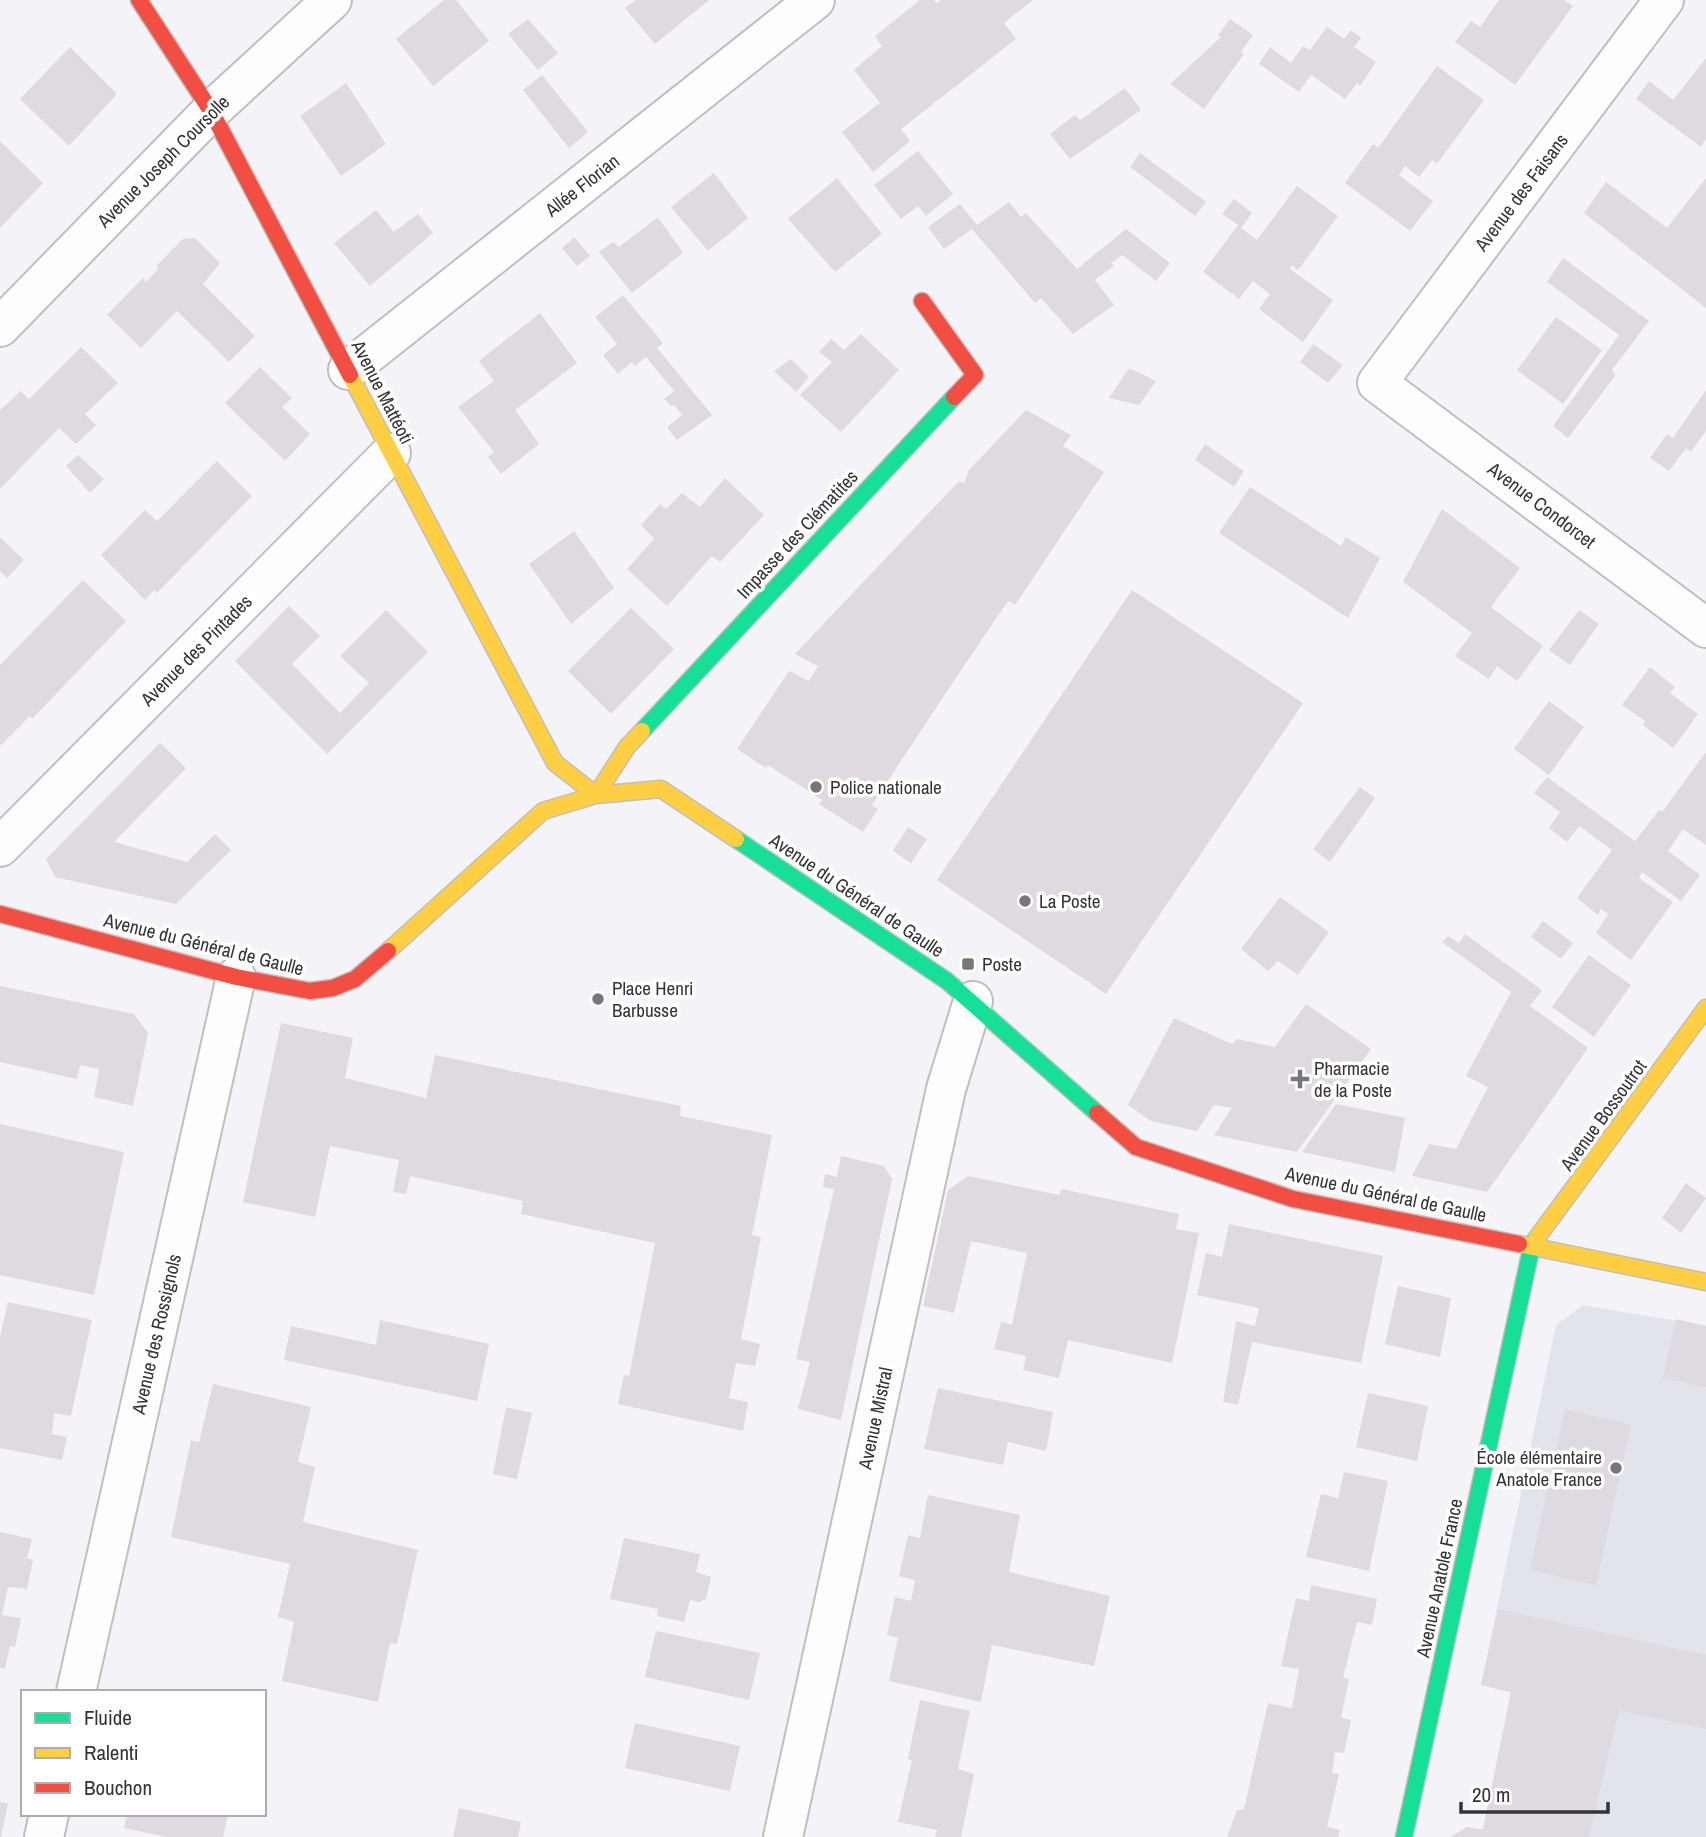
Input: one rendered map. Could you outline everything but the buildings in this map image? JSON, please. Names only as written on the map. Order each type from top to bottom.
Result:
[{"type":"street","name":"Avenue Mattéoti","points":[[139,0],[211,111],[555,762],[596,796]]},
{"type":"street","name":"Avenue Joseph Coursolle","points":[[0,327],[211,111],[332,0]]},
{"type":"street","name":"Allée Florian","points":[[348,370],[815,0]]},
{"type":"street","name":"Avenue des Faisans","points":[[1377,383],[1664,0]]},
{"type":"street","name":"Impasse des Clématites","points":[[596,796],[627,747],[975,375],[922,301]]},
{"type":"street","name":"Avenue Condorcet","points":[[1377,383],[1706,628]]},
{"type":"street","name":"Avenue des Pintades","points":[[0,847],[391,453]]},
{"type":"street","name":"Avenue du Général de Gaulle","points":[[0,914],[236,977],[310,991],[355,979],[452,896],[543,811],[596,796],[661,789],[800,881],[972,1001],[1136,1147],[1293,1199],[1706,1282]]},
{"type":"street","name":"Avenue des Rossignols","points":[[76,1690],[236,977]]},
{"type":"street","name":"Avenue Mistral","points":[[783,1837],[946,1089],[972,1001]]},
{"type":"street","name":"Avenue Bossoutrot","points":[[1532,1245],[1706,1008]]},
{"type":"street","name":"Avenue Anatole France","points":[[1404,1837],[1532,1245]]},
{"type":"street","points":[[44,1837],[49,1816]]},
{"type":"shaded area","points":[[1583,1305],[1706,1326],[1706,1837],[1452,1837],[1467,1827],[1483,1829],[1511,1693],[1481,1685],[1556,1325]]},
{"type":"traffic: fast","points":[[642,731],[954,397]]},
{"type":"traffic: fast","points":[[736,839],[947,981],[1097,1113]]},
{"type":"traffic: fast","points":[[1404,1837],[1532,1245],[1536,1239]]},
{"type":"traffic: slow","points":[[350,375],[555,763],[596,795],[627,747],[642,731]]},
{"type":"traffic: slow","points":[[388,951],[543,811],[596,795],[661,789],[736,839]]},
{"type":"traffic: slow","points":[[1536,1239],[1706,1008]]},
{"type":"traffic: slow","points":[[1519,1244],[1706,1282]]},
{"type":"traffic: jam","points":[[139,0],[211,111],[350,375]]},
{"type":"traffic: jam","points":[[922,301],[975,375],[954,397]]},
{"type":"traffic: jam","points":[[0,914],[236,977],[310,991],[333,988],[355,979],[388,951]]},
{"type":"traffic: jam","points":[[1097,1113],[1136,1147],[1293,1199],[1519,1244]]},
{"type":"place","name":"Police nationale","points":[[816,787]]},
{"type":"place","name":"La Poste","points":[[1025,901]]},
{"type":"place","name":"Poste","points":[[968,964]]},
{"type":"place","name":"Place Henri Barbusse","points":[[598,999]]},
{"type":"place","name":"Pharmacie de la Poste","points":[[1300,1079]]},
{"type":"place","name":"École élémentaire Anatole France","points":[[1616,1468]]}]
